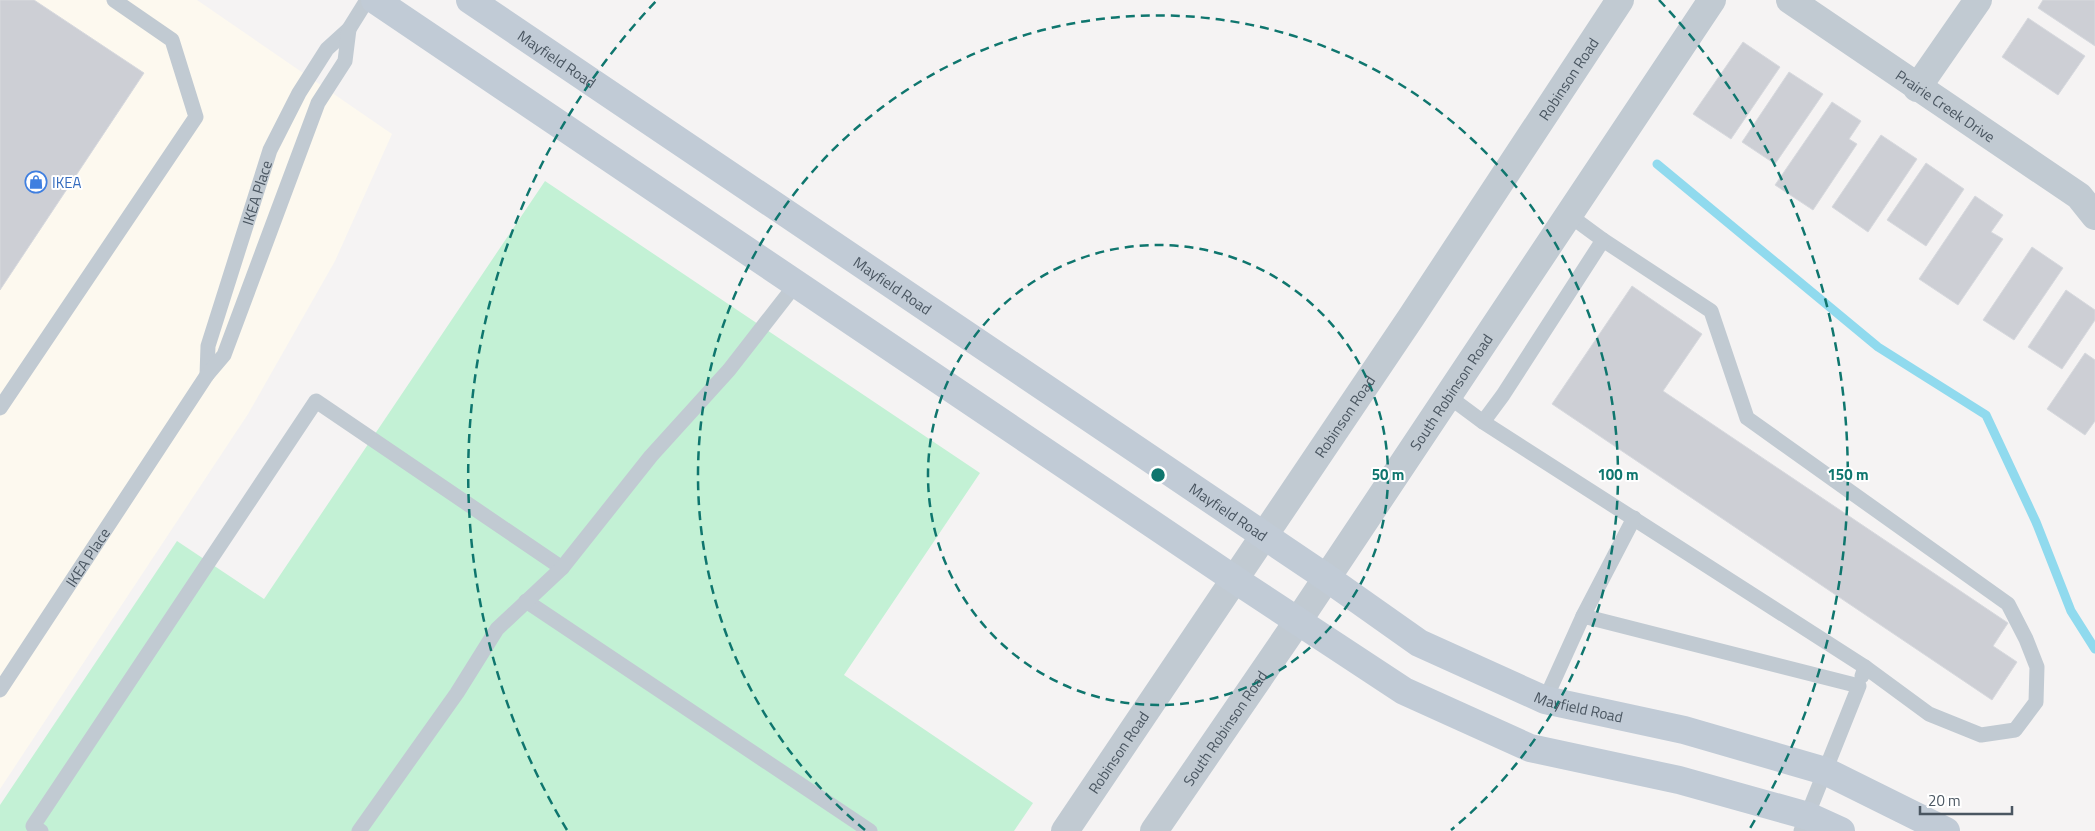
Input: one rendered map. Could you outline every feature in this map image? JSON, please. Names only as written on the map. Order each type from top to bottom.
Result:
[{"type":"main road","points":[[376,0],[1234,579],[1404,691],[1530,748],[1679,780],[1805,824],[1840,831]]},
{"type":"main road","name":"Mayfield Road","points":[[470,0],[1264,535],[1420,643],[1545,700],[1684,730],[1825,771],[1946,831]]},
{"type":"street","name":"Robinson Road","points":[[1065,831],[1412,316],[1620,0]]},
{"type":"street","name":"South Robinson Road","points":[[1154,831],[1327,578],[1712,0]]},
{"type":"street","name":"Prairie Creek Drive","points":[[1790,0],[1917,88],[2079,196],[2095,216]]},
{"type":"street","points":[[1917,88],[1978,0]]},
{"type":"lane","points":[[0,408],[196,117],[172,40],[114,0]]},
{"type":"lane","name":"IKEA Place","points":[[208,375],[208,346],[270,150],[299,93],[327,49],[349,29],[367,0]]},
{"type":"lane","name":"IKEA Place","points":[[0,690],[208,375],[224,355],[318,103],[345,62],[349,29]]},
{"type":"lane","points":[[1448,396],[1484,422],[1865,666],[1929,714],[1981,735],[2015,730],[2036,702],[2037,667],[2026,639],[2008,604],[1747,418],[1711,311],[1603,240],[1569,215]]},
{"type":"lane","points":[[1484,422],[1603,240]]},
{"type":"lane","points":[[359,831],[456,693],[498,629],[562,568],[651,456],[729,370],[796,284]]},
{"type":"lane","points":[[41,831],[33,826],[316,402],[562,568]]},
{"type":"lane","points":[[1545,700],[1583,616],[1634,518]]},
{"type":"lane","points":[[526,601],[870,831]]},
{"type":"lane","points":[[1583,616],[1859,686]]},
{"type":"lane","points":[[1805,824],[1865,666]]},
{"type":"shaded area","points":[[0,0],[197,0],[392,134],[335,261],[248,414],[0,789]]},
{"type":"green space","points":[[545,181],[980,473],[844,675],[1033,803],[1014,831],[0,831],[0,805],[177,541],[264,599]]},
{"type":"building","name":"IKEA","points":[[0,0],[34,0],[144,73],[0,290]]},
{"type":"building","points":[[2043,0],[2095,0],[2095,46],[2038,8]]},
{"type":"building","points":[[2028,18],[2085,56],[2058,95],[2002,57]]},
{"type":"building","points":[[1743,42],[1780,67],[1731,139],[1693,114]]},
{"type":"building","points":[[1789,72],[1823,94],[1775,164],[1742,142]]},
{"type":"building","points":[[1832,102],[1861,121],[1849,139],[1857,144],[1813,210],[1775,185]]},
{"type":"building","points":[[1881,135],[1917,159],[1868,232],[1832,207]]},
{"type":"building","points":[[1926,163],[1964,189],[1926,246],[1887,220]]},
{"type":"building","points":[[1975,196],[2003,215],[1991,232],[2003,239],[1958,305],[1919,279]]},
{"type":"building","points":[[2032,247],[2063,268],[2014,340],[1983,320]]},
{"type":"building","points":[[1632,286],[1702,334],[1663,391],[2008,623],[1993,646],[2017,662],[1992,700],[1552,404]]},
{"type":"building","points":[[2066,290],[2095,310],[2095,320],[2062,369],[2028,347]]},
{"type":"building","points":[[2085,353],[2095,360],[2095,421],[2085,435],[2047,409]]},
{"type":"waterway","points":[[1657,164],[1878,347],[1986,415],[2036,522],[2071,611],[2095,649]]},
{"type":"place","name":"IKEA","points":[[36,182]]}]
